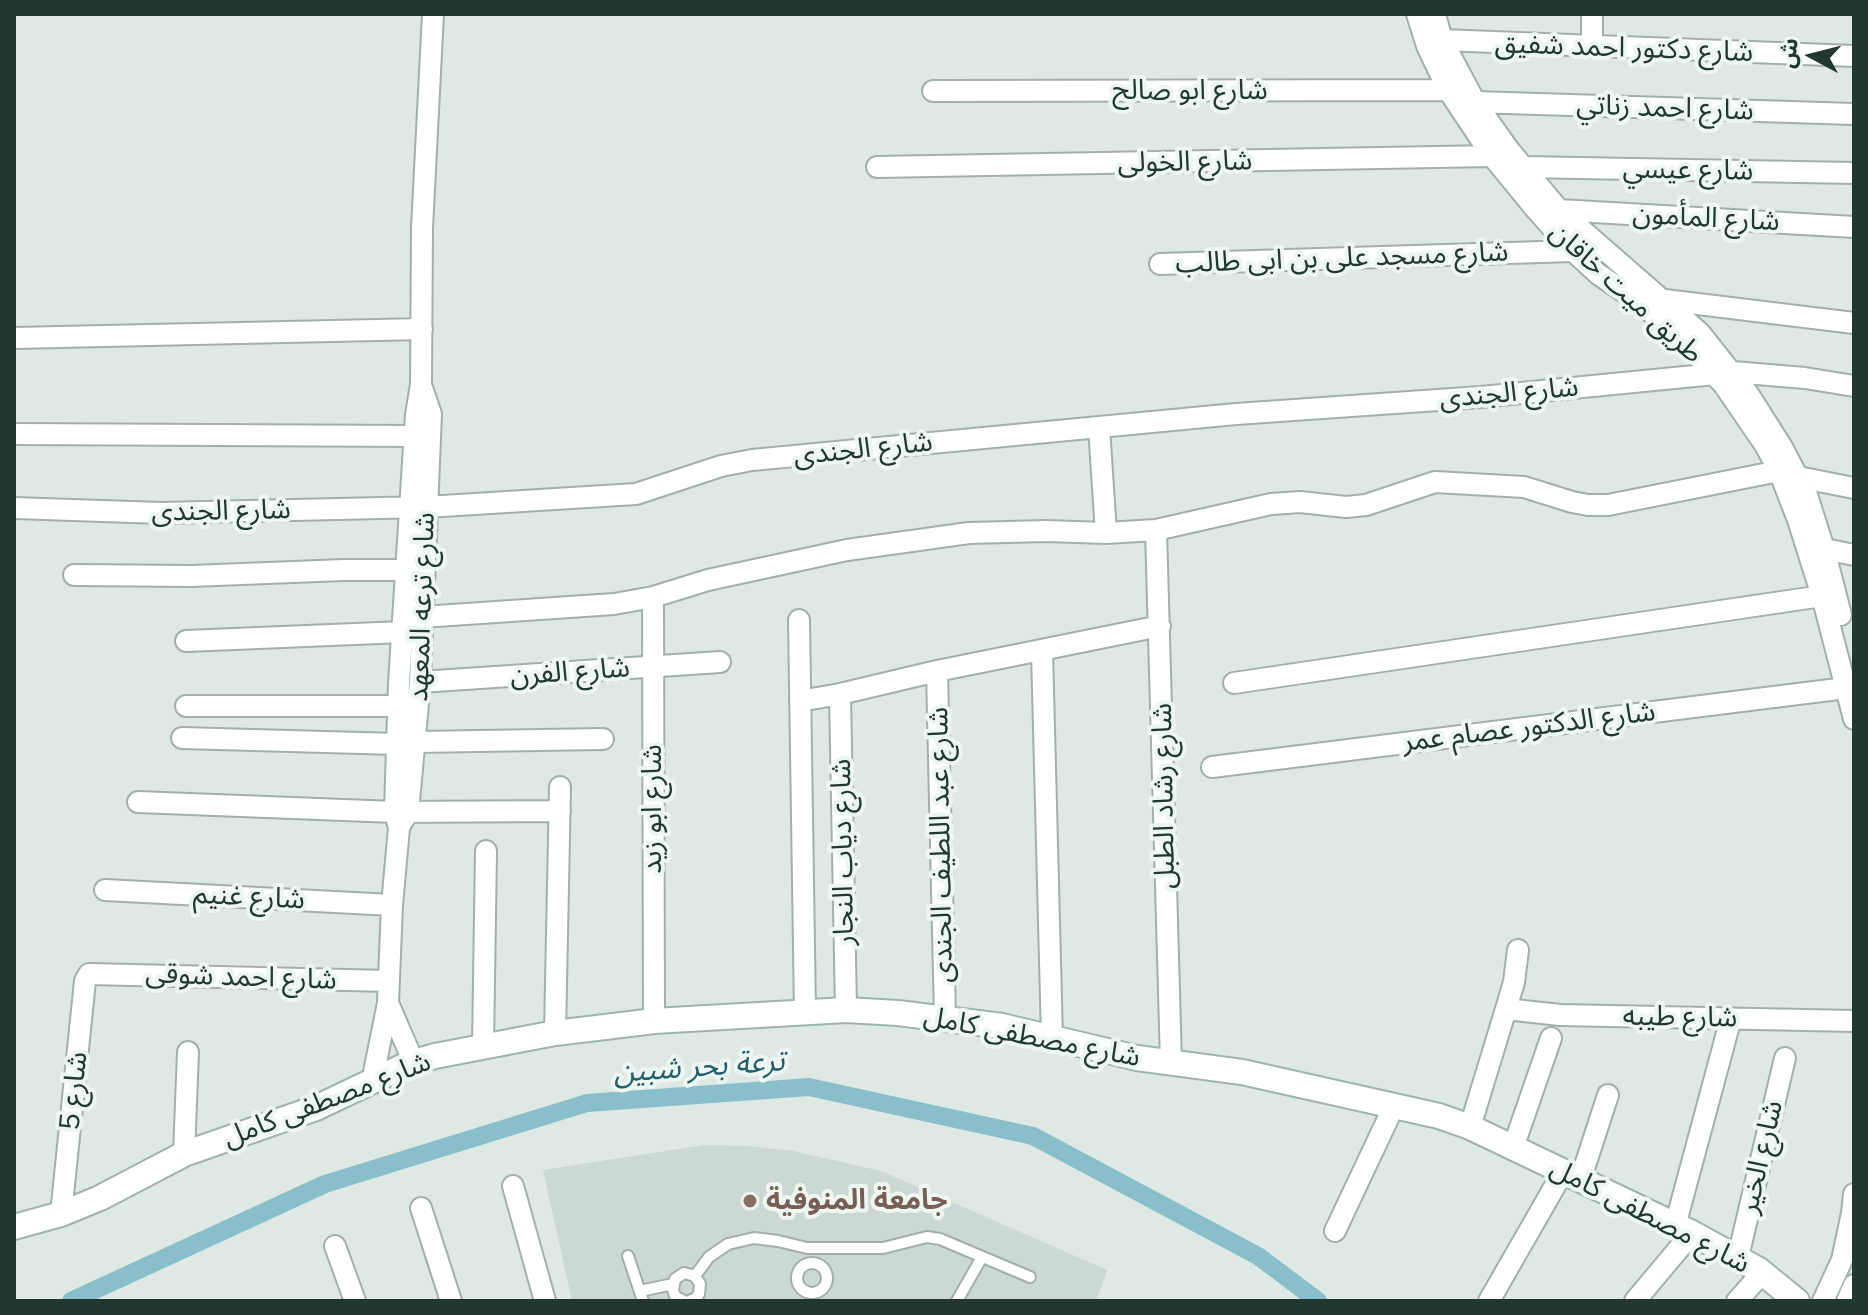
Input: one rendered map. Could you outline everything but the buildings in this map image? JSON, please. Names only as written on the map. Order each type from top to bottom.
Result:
[{"type":"main road","name":"شارع مصطفى كامل","points":[[14,1227],[61,1214],[125,1186],[184,1154],[316,1108],[435,1056],[555,1033],[654,1021],[846,1010],[1002,1026],[1137,1058],[1242,1072],[1439,1116],[1470,1127],[1738,1257],[1797,1301]]},
{"type":"street","name":"شارع ترعه المعهد","points":[[406,743],[399,706],[422,617],[415,436],[421,384],[422,228],[433,14]]},
{"type":"street","name":"طريق ميت خاقان","points":[[1417,14],[1427,46],[1448,90],[1492,156],[1543,219],[1598,274],[1633,298],[1724,373],[1766,420],[1789,474],[1815,517],[1822,596],[1854,719]]},
{"type":"street","name":"طريق ميت خاقان","points":[[1435,14],[1442,40],[1475,102],[1509,150],[1559,210],[1700,333],[1724,373]]},
{"type":"street","points":[[1592,14],[1592,47]]},
{"type":"street","name":"شارع دكتور احمد شفيق","points":[[1442,40],[1854,56]]},
{"type":"street","name":"شارع ابو صالح","points":[[933,91],[1448,90]]},
{"type":"street","name":"شارع احمد زناتي","points":[[1475,102],[1854,114]]},
{"type":"street","name":"شارع الخولى","points":[[877,167],[1492,156]]},
{"type":"street","name":"شارع عيسي","points":[[1523,167],[1854,173]]},
{"type":"street","name":"شارع المأمون","points":[[1559,210],[1854,227]]},
{"type":"street","name":"شارع مسجد على بن ابى طالب","points":[[1160,264],[1573,251]]},
{"type":"street","points":[[1665,300],[1854,323]]},
{"type":"street","points":[[14,338],[422,329]]},
{"type":"street","name":"شارع الجندى","points":[[14,508],[161,513],[418,507],[636,494],[721,466],[752,460],[1236,414],[1481,397],[1724,373],[1805,378],[1854,386]]},
{"type":"street","name":"شارع ترعه المعهد","points":[[372,1082],[388,1003],[392,905],[406,743],[420,682],[403,632],[407,570],[431,414],[421,384]]},
{"type":"street","points":[[1099,427],[1106,533]]},
{"type":"street","points":[[14,434],[415,436]]},
{"type":"street","points":[[422,617],[614,604],[831,553],[969,533],[1156,530],[1271,504],[1366,505],[1435,482],[1524,487],[1588,505],[1608,505],[1789,474],[1854,488]]},
{"type":"street","name":"شارع رشاد الطبل","points":[[1156,530],[1171,1063]]},
{"type":"street","points":[[1816,548],[1854,555]]},
{"type":"street","name":"طريق ميت خاقان","points":[[1816,548],[1854,666]]},
{"type":"street","points":[[74,575],[191,576],[407,570]]},
{"type":"street","points":[[1234,683],[1822,596]]},
{"type":"street","name":"شارع ابو زيد","points":[[653,597],[654,1021]]},
{"type":"street","points":[[799,620],[805,1012]]},
{"type":"street","points":[[800,701],[1160,626]]},
{"type":"street","points":[[186,641],[403,632]]},
{"type":"street","points":[[1042,651],[1052,1038]]},
{"type":"street","name":"شارع الفرن","points":[[420,682],[720,662]]},
{"type":"street","name":"شارع عبد اللطيف الجندى","points":[[937,671],[945,1018]]},
{"type":"street","name":"شارع الدكتور عصام عمر","points":[[1212,767],[1846,688]]},
{"type":"street","name":"شارع دياب النجار","points":[[840,694],[846,1010]]},
{"type":"street","points":[[186,706],[399,706]]},
{"type":"street","points":[[182,738],[406,743],[603,739]]},
{"type":"street","points":[[555,1033],[560,787]]},
{"type":"street","points":[[138,802],[401,817],[560,811]]},
{"type":"street","points":[[483,1046],[486,851]]},
{"type":"street","name":"شارع غنيم","points":[[105,890],[392,905]]},
{"type":"street","points":[[1470,1127],[1514,982],[1518,950]]},
{"type":"street","name":"شارع احمد شوقى","points":[[94,973],[389,981]]},
{"type":"street","name":"شارع 5","points":[[61,1214],[85,981],[89,974],[94,973]]},
{"type":"street","name":"شارع ترعه المعهد","points":[[388,1003],[414,1063]]},
{"type":"street","name":"شارع طيبه","points":[[1506,1009],[1560,1015],[1854,1021]]},
{"type":"street","points":[[1635,1301],[1684,1230],[1731,1018]]},
{"type":"street","points":[[1513,1148],[1551,1038]]},
{"type":"street","points":[[184,1154],[188,1052]]},
{"type":"street","name":"شارع الخير","points":[[1738,1257],[1785,1058]]},
{"type":"street","points":[[1489,1301],[1572,1176],[1608,1095]]},
{"type":"street","points":[[1335,1231],[1394,1106]]},
{"type":"street","points":[[513,1186],[545,1301]]},
{"type":"street","points":[[1823,1301],[1842,1260],[1854,1194]]},
{"type":"street","points":[[421,1208],[451,1301]]},
{"type":"street","points":[[335,1246],[355,1301]]},
{"type":"street","points":[[1737,1301],[1762,1273]]},
{"type":"street","points":[[1847,1301],[1854,1285]]},
{"type":"lane","points":[[695,1276],[709,1257],[728,1244],[754,1238],[807,1248],[883,1248],[927,1237],[940,1239],[1030,1277]]},
{"type":"lane","points":[[807,1248],[808,1263]]},
{"type":"lane","points":[[628,1256],[642,1296],[673,1284]]},
{"type":"lane","points":[[957,1301],[982,1257]]},
{"type":"lane","points":[[808,1263],[819,1264],[826,1273],[825,1285],[817,1296],[805,1291],[797,1282],[799,1270],[808,1263]]},
{"type":"lane","points":[[684,1273],[695,1276],[701,1289],[696,1298],[689,1301],[675,1296],[675,1279],[684,1273]]},
{"type":"shaded area","name":"جامعة المنوفية","points":[[704,1145],[793,1151],[881,1171],[1107,1270],[1096,1301],[572,1301],[543,1170]]},
{"type":"waterway","name":"ترعة بحر شبين","points":[[71,1301],[325,1184],[587,1103],[809,1087],[1033,1136],[1258,1256],[1318,1301]]},
{"type":"place","name":"جامعة المنوفية","points":[[750,1201]]}]
